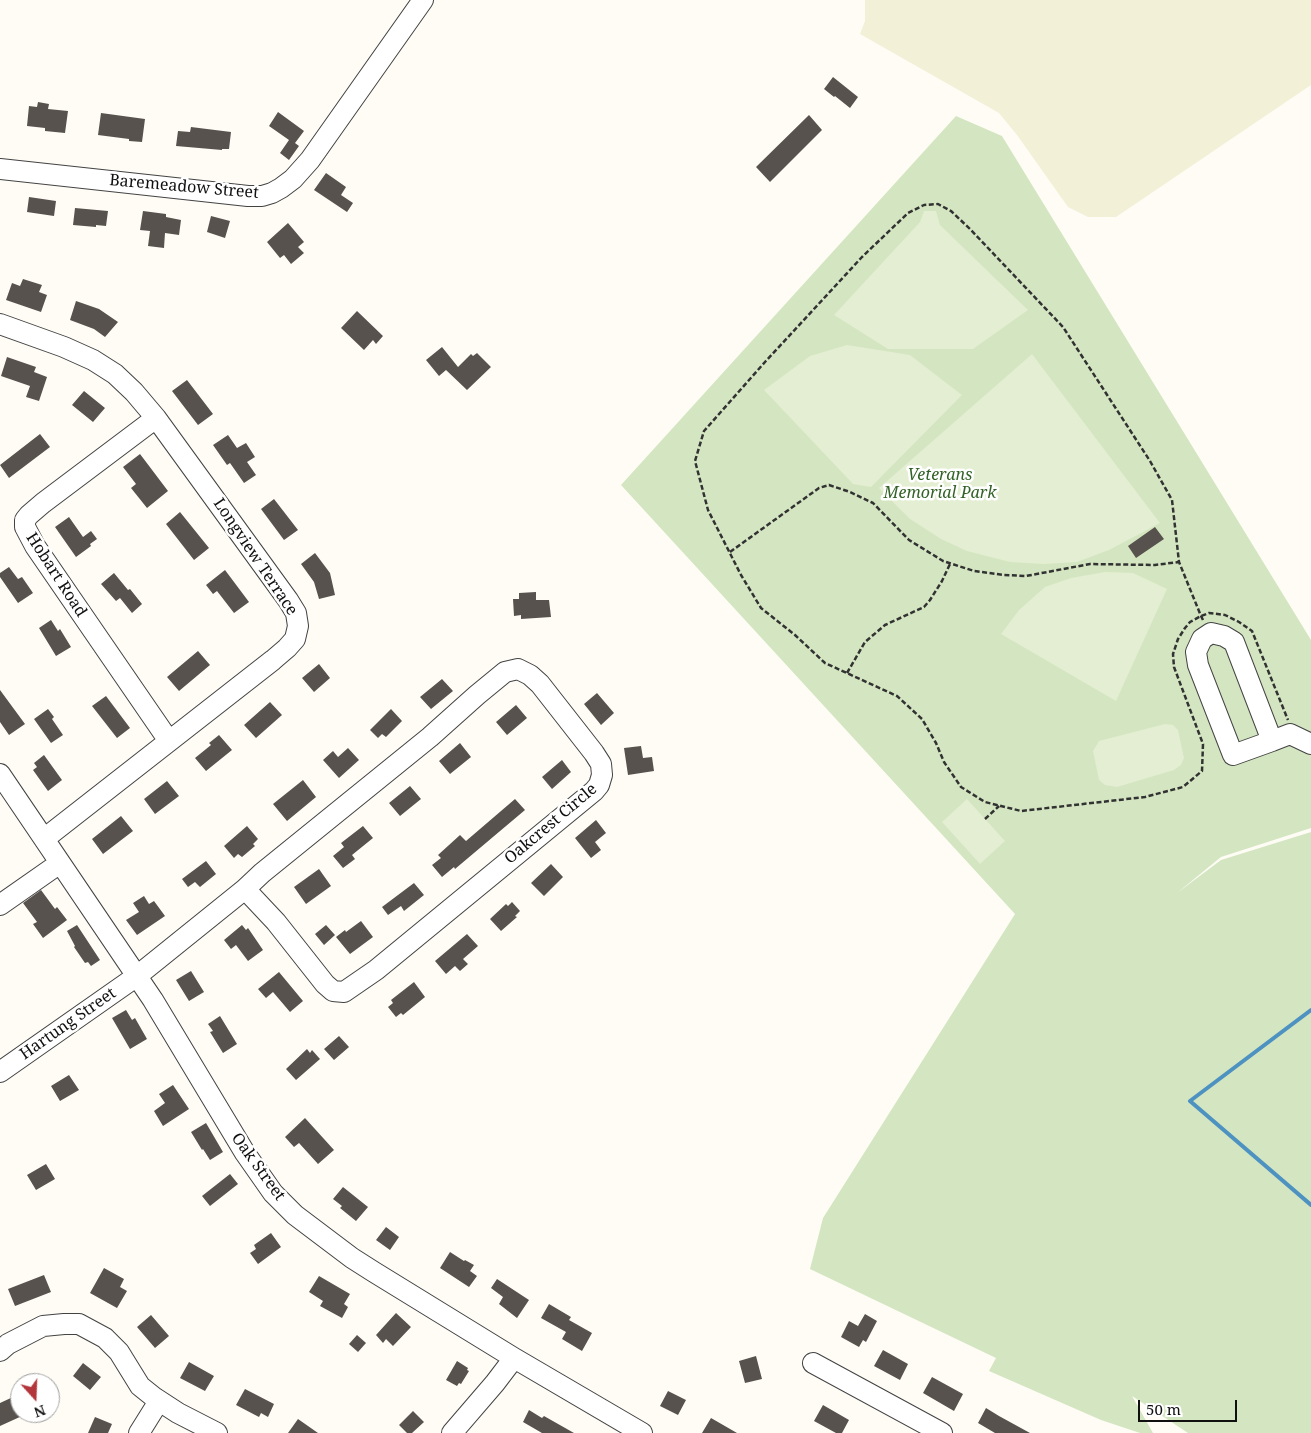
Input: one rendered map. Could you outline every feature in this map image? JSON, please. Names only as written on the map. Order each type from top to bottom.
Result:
[{"type":"street","name":"Baremeadow Street","points":[[0,169],[248,196],[262,196],[272,193],[292,179],[310,160],[423,0]]},
{"type":"street","name":"Longview Terrace","points":[[0,324],[64,347],[93,360],[114,374],[134,392],[156,418],[288,600],[296,613],[298,626],[295,639],[287,648],[44,839]]},
{"type":"street","name":"Hobart Road","points":[[156,418],[43,503],[29,515],[25,527],[169,741]]},
{"type":"street","points":[[1272,741],[1234,642],[1224,636],[1211,633],[1202,639],[1196,652],[1198,665],[1234,755],[1272,741],[1290,734],[1311,744]]},
{"type":"street","name":"Oakcrest Circle","points":[[137,976],[430,738],[477,695],[506,672],[518,669],[530,675],[540,684],[601,764],[602,775],[599,785],[594,791],[376,970],[344,992],[333,991],[325,984],[276,922],[246,889]]},
{"type":"street","name":"Oak Street","points":[[0,774],[153,1000],[245,1153],[273,1193],[295,1215],[352,1258],[514,1358],[642,1433]]},
{"type":"street","points":[[0,905],[60,863]]},
{"type":"street","name":"Hartung Street","points":[[0,1072],[137,976]]},
{"type":"street","points":[[0,1351],[8,1344],[44,1326],[79,1324],[105,1338],[119,1352],[140,1386],[178,1413],[217,1433]]},
{"type":"street","points":[[452,1433],[496,1383],[514,1358]]},
{"type":"street","points":[[813,1363],[942,1433]]},
{"type":"street","points":[[139,1433],[159,1400]]},
{"type":"path","points":[[938,204],[951,212],[970,229],[1063,327],[1150,462],[1172,500],[1179,562],[1201,616],[1190,622],[1178,639],[1173,654],[1174,667],[1202,744],[1202,771],[1184,787],[1145,797],[1022,812],[985,802],[961,787],[944,762],[936,743],[922,719],[897,696],[825,663],[796,635],[761,608],[740,575],[708,510],[695,461],[704,431],[868,251],[908,213],[924,205],[938,204]]},
{"type":"path","points":[[730,553],[819,488],[829,485],[873,503],[909,540],[943,561],[974,571],[1026,576],[1090,564],[1155,565],[1179,562]]},
{"type":"path","points":[[846,673],[865,642],[885,625],[924,607],[942,581],[950,564]]},
{"type":"path","points":[[985,819],[999,806]]},
{"type":"shaded area","points":[[865,0],[1311,0],[1311,85],[1116,217],[1088,217],[1068,207],[999,113],[860,34],[865,21]]},
{"type":"green space","name":"Veterans Memorial Park","points":[[956,116],[1002,136],[1311,640],[1311,828],[1221,857],[1177,893],[1221,860],[1311,832],[1311,1433],[1188,1433],[1132,1396],[1153,1433],[1140,1433],[1101,1420],[989,1371],[996,1358],[810,1269],[823,1218],[1015,914],[621,485]]},
{"type":"green space","points":[[924,211],[936,211],[940,225],[1028,310],[973,349],[888,349],[834,315],[920,222]]},
{"type":"green space","points":[[847,345],[910,355],[962,395],[871,487],[853,484],[764,390],[810,356]]},
{"type":"green space","points":[[1032,354],[1160,523],[1109,550],[1077,562],[1043,564],[1010,562],[967,551],[941,539],[910,519],[879,488]]},
{"type":"green space","points":[[1105,572],[1133,573],[1167,589],[1116,701],[1001,634],[1019,610],[1045,587],[1071,578]]},
{"type":"green space","points":[[1165,724],[1173,725],[1178,730],[1184,758],[1181,765],[1174,770],[1117,787],[1105,785],[1099,780],[1093,751],[1099,741]]},
{"type":"green space","points":[[967,799],[1005,841],[980,864],[942,822]]},
{"type":"building","points":[[833,77],[858,97],[850,108],[824,89]]},
{"type":"building","points":[[38,102],[49,104],[48,109],[68,111],[65,133],[45,131],[45,128],[27,126],[29,106],[37,107]]},
{"type":"building","points":[[278,112],[304,131],[295,143],[299,146],[289,160],[280,153],[289,140],[269,126]]},
{"type":"building","points":[[101,113],[145,119],[142,142],[98,135]]},
{"type":"building","points":[[809,115],[822,130],[770,182],[756,167]]},
{"type":"building","points":[[191,127],[231,132],[229,149],[176,146],[178,131],[190,132]]},
{"type":"building","points":[[326,173],[346,187],[341,195],[353,203],[347,212],[314,190]]},
{"type":"building","points":[[29,197],[56,201],[54,216],[27,212]]},
{"type":"building","points":[[75,208],[108,211],[106,226],[73,225]]},
{"type":"building","points":[[143,211],[166,214],[166,217],[181,220],[179,235],[165,233],[164,248],[148,246],[150,231],[140,230]]},
{"type":"building","points":[[211,216],[230,221],[225,238],[207,232]]},
{"type":"building","points":[[288,223],[304,242],[298,247],[304,253],[291,264],[284,255],[280,258],[267,242]]},
{"type":"building","points":[[23,279],[42,285],[39,292],[47,295],[41,312],[6,300],[12,283],[20,286]]},
{"type":"building","points":[[76,301],[99,309],[118,322],[105,337],[94,329],[70,320]]},
{"type":"building","points":[[357,311],[383,336],[376,344],[373,340],[364,350],[341,328]]},
{"type":"building","points":[[442,347],[458,367],[471,354],[473,356],[477,353],[491,367],[467,390],[446,370],[439,376],[426,360]]},
{"type":"building","points":[[7,357],[36,367],[34,372],[47,377],[39,401],[26,397],[30,386],[1,376]]},
{"type":"building","points":[[187,380],[213,414],[198,425],[172,391]]},
{"type":"building","points":[[84,391],[105,408],[93,422],[72,405]]},
{"type":"building","points":[[40,434],[50,447],[9,478],[0,465]]},
{"type":"building","points":[[228,435],[237,448],[246,443],[255,457],[247,462],[256,475],[244,483],[230,463],[227,465],[213,445]]},
{"type":"building","points":[[140,454],[168,491],[147,508],[131,488],[136,484],[123,467]]},
{"type":"building","points":[[274,499],[298,530],[284,540],[261,509]]},
{"type":"building","points":[[180,512],[209,548],[194,560],[166,524]]},
{"type":"building","points":[[69,517],[83,537],[91,531],[97,539],[76,557],[55,527]]},
{"type":"building","points":[[1155,527],[1164,539],[1136,558],[1128,546]]},
{"type":"building","points":[[315,553],[330,573],[335,595],[319,599],[314,582],[301,564]]},
{"type":"building","points":[[9,567],[18,579],[22,577],[33,593],[18,603],[0,577],[0,573]]},
{"type":"building","points":[[225,570],[249,602],[234,613],[217,591],[213,594],[206,585]]},
{"type":"building","points":[[114,573],[142,604],[132,613],[120,598],[116,601],[101,584]]},
{"type":"building","points":[[536,592],[536,600],[549,600],[551,617],[521,619],[521,615],[514,616],[513,599],[519,599],[519,593]]},
{"type":"building","points":[[51,620],[58,631],[60,629],[71,647],[56,656],[39,628]]},
{"type":"building","points":[[198,651],[210,665],[179,691],[167,677]]},
{"type":"building","points":[[319,664],[330,678],[314,692],[302,678]]},
{"type":"building","points":[[442,679],[453,691],[431,709],[420,697]]},
{"type":"building","points":[[0,690],[25,724],[9,735],[0,722]]},
{"type":"building","points":[[597,693],[614,713],[601,725],[584,704]]},
{"type":"building","points":[[106,696],[130,728],[117,738],[92,706]]},
{"type":"building","points":[[270,702],[282,715],[256,738],[244,725]]},
{"type":"building","points":[[516,705],[527,718],[507,735],[496,722]]},
{"type":"building","points":[[48,709],[54,717],[52,719],[63,735],[51,743],[34,719]]},
{"type":"building","points":[[391,709],[402,721],[386,737],[382,734],[378,738],[370,730]]},
{"type":"building","points":[[219,735],[232,750],[206,771],[195,758],[211,745],[209,743]]},
{"type":"building","points":[[460,743],[471,757],[450,774],[439,761]]},
{"type":"building","points":[[641,746],[643,758],[652,757],[654,771],[628,775],[624,748]]},
{"type":"building","points":[[348,748],[359,760],[339,778],[323,760],[333,751],[338,757]]},
{"type":"building","points":[[44,755],[62,780],[48,791],[33,770],[37,767],[34,763]]},
{"type":"building","points":[[562,760],[571,772],[552,789],[542,777]]},
{"type":"building","points":[[303,780],[316,797],[287,821],[273,804]]},
{"type":"building","points":[[167,781],[179,796],[155,814],[144,799]]},
{"type":"building","points":[[410,786],[421,799],[400,816],[389,803]]},
{"type":"building","points":[[515,799],[525,810],[455,869],[454,867],[442,877],[432,865],[441,858],[438,855],[460,835],[466,841]]},
{"type":"building","points":[[121,816],[133,831],[103,854],[92,839]]},
{"type":"building","points":[[596,820],[606,833],[595,842],[601,850],[591,858],[575,838]]},
{"type":"building","points":[[247,826],[258,839],[253,844],[255,846],[242,857],[238,854],[234,858],[224,846]]},
{"type":"building","points":[[363,826],[373,838],[352,855],[355,859],[343,868],[333,856],[344,847],[341,843]]},
{"type":"building","points":[[206,861],[216,874],[200,887],[195,882],[188,887],[182,879]]},
{"type":"building","points":[[551,864],[563,877],[544,896],[531,883]]},
{"type":"building","points":[[319,869],[331,886],[306,904],[294,887]]},
{"type":"building","points":[[414,883],[424,895],[404,911],[401,906],[388,915],[382,907]]},
{"type":"building","points":[[41,890],[55,909],[57,907],[67,920],[43,938],[33,924],[37,922],[23,903]]},
{"type":"building","points":[[144,896],[149,904],[154,901],[165,916],[137,935],[126,920],[139,912],[133,903]]},
{"type":"building","points":[[512,902],[520,911],[515,916],[517,917],[501,931],[490,919],[506,904],[508,906]]},
{"type":"building","points":[[361,921],[373,937],[350,954],[336,937]]},
{"type":"building","points":[[77,925],[100,960],[91,966],[88,962],[85,963],[74,947],[67,931]]},
{"type":"building","points":[[242,925],[246,930],[248,928],[263,950],[248,961],[236,945],[231,949],[224,940]]},
{"type":"building","points":[[326,925],[335,935],[324,945],[315,934]]},
{"type":"building","points":[[467,934],[478,946],[463,959],[468,964],[460,971],[455,966],[446,974],[435,961]]},
{"type":"building","points":[[191,971],[204,992],[189,1001],[176,980]]},
{"type":"building","points":[[279,972],[303,1001],[290,1012],[273,992],[266,998],[258,989]]},
{"type":"building","points":[[414,982],[425,997],[403,1015],[401,1013],[396,1017],[388,1007],[393,1003],[391,1000]]},
{"type":"building","points":[[126,1010],[132,1020],[135,1018],[147,1039],[130,1049],[112,1018]]},
{"type":"building","points":[[220,1016],[237,1044],[223,1053],[210,1032],[213,1031],[208,1024]]},
{"type":"building","points":[[339,1036],[349,1047],[334,1060],[324,1049]]},
{"type":"building","points":[[307,1049],[310,1053],[312,1050],[320,1059],[296,1080],[286,1069]]},
{"type":"building","points":[[69,1075],[79,1090],[60,1101],[51,1086]]},
{"type":"building","points":[[173,1085],[189,1109],[163,1126],[154,1111],[165,1103],[159,1094]]},
{"type":"building","points":[[305,1118],[334,1150],[318,1164],[299,1143],[294,1147],[285,1137]]},
{"type":"building","points":[[206,1123],[223,1152],[210,1160],[191,1132]]},
{"type":"building","points":[[46,1164],[55,1179],[36,1190],[27,1175]]},
{"type":"building","points":[[230,1174],[238,1184],[210,1206],[202,1196]]},
{"type":"building","points":[[343,1187],[368,1207],[356,1221],[340,1208],[342,1206],[333,1199]]},
{"type":"building","points":[[386,1227],[399,1237],[390,1250],[376,1240]]},
{"type":"building","points":[[271,1233],[281,1247],[258,1264],[250,1253],[256,1249],[254,1245]]},
{"type":"building","points":[[450,1252],[474,1265],[470,1271],[477,1276],[469,1287],[440,1268]]},
{"type":"building","points":[[104,1268],[124,1279],[120,1287],[127,1291],[117,1308],[90,1293]]},
{"type":"building","points":[[44,1275],[51,1292],[15,1306],[8,1289]]},
{"type":"building","points":[[319,1276],[350,1294],[344,1304],[348,1307],[342,1318],[320,1306],[323,1301],[309,1292]]},
{"type":"building","points":[[497,1279],[529,1300],[517,1318],[499,1304],[503,1297],[491,1288]]},
{"type":"building","points":[[549,1304],[571,1317],[569,1320],[592,1333],[582,1351],[562,1339],[566,1332],[541,1318]]},
{"type":"building","points":[[396,1313],[411,1327],[393,1346],[386,1339],[383,1343],[376,1335]]},
{"type":"building","points":[[865,1314],[877,1321],[866,1342],[863,1340],[859,1347],[841,1337],[849,1321],[858,1326]]},
{"type":"building","points":[[151,1315],[169,1336],[155,1348],[137,1327]]},
{"type":"building","points":[[357,1335],[366,1343],[358,1352],[349,1344]]},
{"type":"building","points":[[883,1350],[908,1364],[900,1380],[874,1366]]},
{"type":"building","points":[[756,1356],[762,1379],[745,1383],[739,1361]]},
{"type":"building","points":[[457,1361],[468,1368],[467,1370],[469,1371],[461,1384],[459,1383],[457,1386],[446,1380]]},
{"type":"building","points":[[189,1362],[214,1376],[205,1391],[180,1378]]},
{"type":"building","points":[[83,1363],[101,1377],[90,1390],[73,1376]]},
{"type":"building","points":[[932,1377],[963,1394],[954,1411],[923,1393]]},
{"type":"building","points":[[245,1389],[274,1404],[268,1417],[261,1413],[259,1417],[236,1405]]},
{"type":"building","points":[[668,1391],[686,1400],[678,1415],[660,1406]]},
{"type":"building","points":[[10,1398],[10,1421],[0,1426],[0,1403]]},
{"type":"building","points":[[823,1405],[849,1420],[842,1433],[836,1433],[814,1421]]},
{"type":"building","points":[[986,1408],[1030,1433],[995,1433],[978,1423]]},
{"type":"building","points":[[529,1410],[574,1433],[542,1433],[523,1422]]},
{"type":"building","points":[[413,1411],[424,1422],[412,1433],[407,1433],[399,1425]]},
{"type":"building","points":[[95,1417],[112,1424],[108,1433],[88,1433]]},
{"type":"building","points":[[711,1418],[737,1433],[702,1433]]},
{"type":"building","points":[[298,1419],[318,1433],[288,1433]]},
{"type":"waterway","points":[[1311,1010],[1190,1101],[1311,1205]]}]
